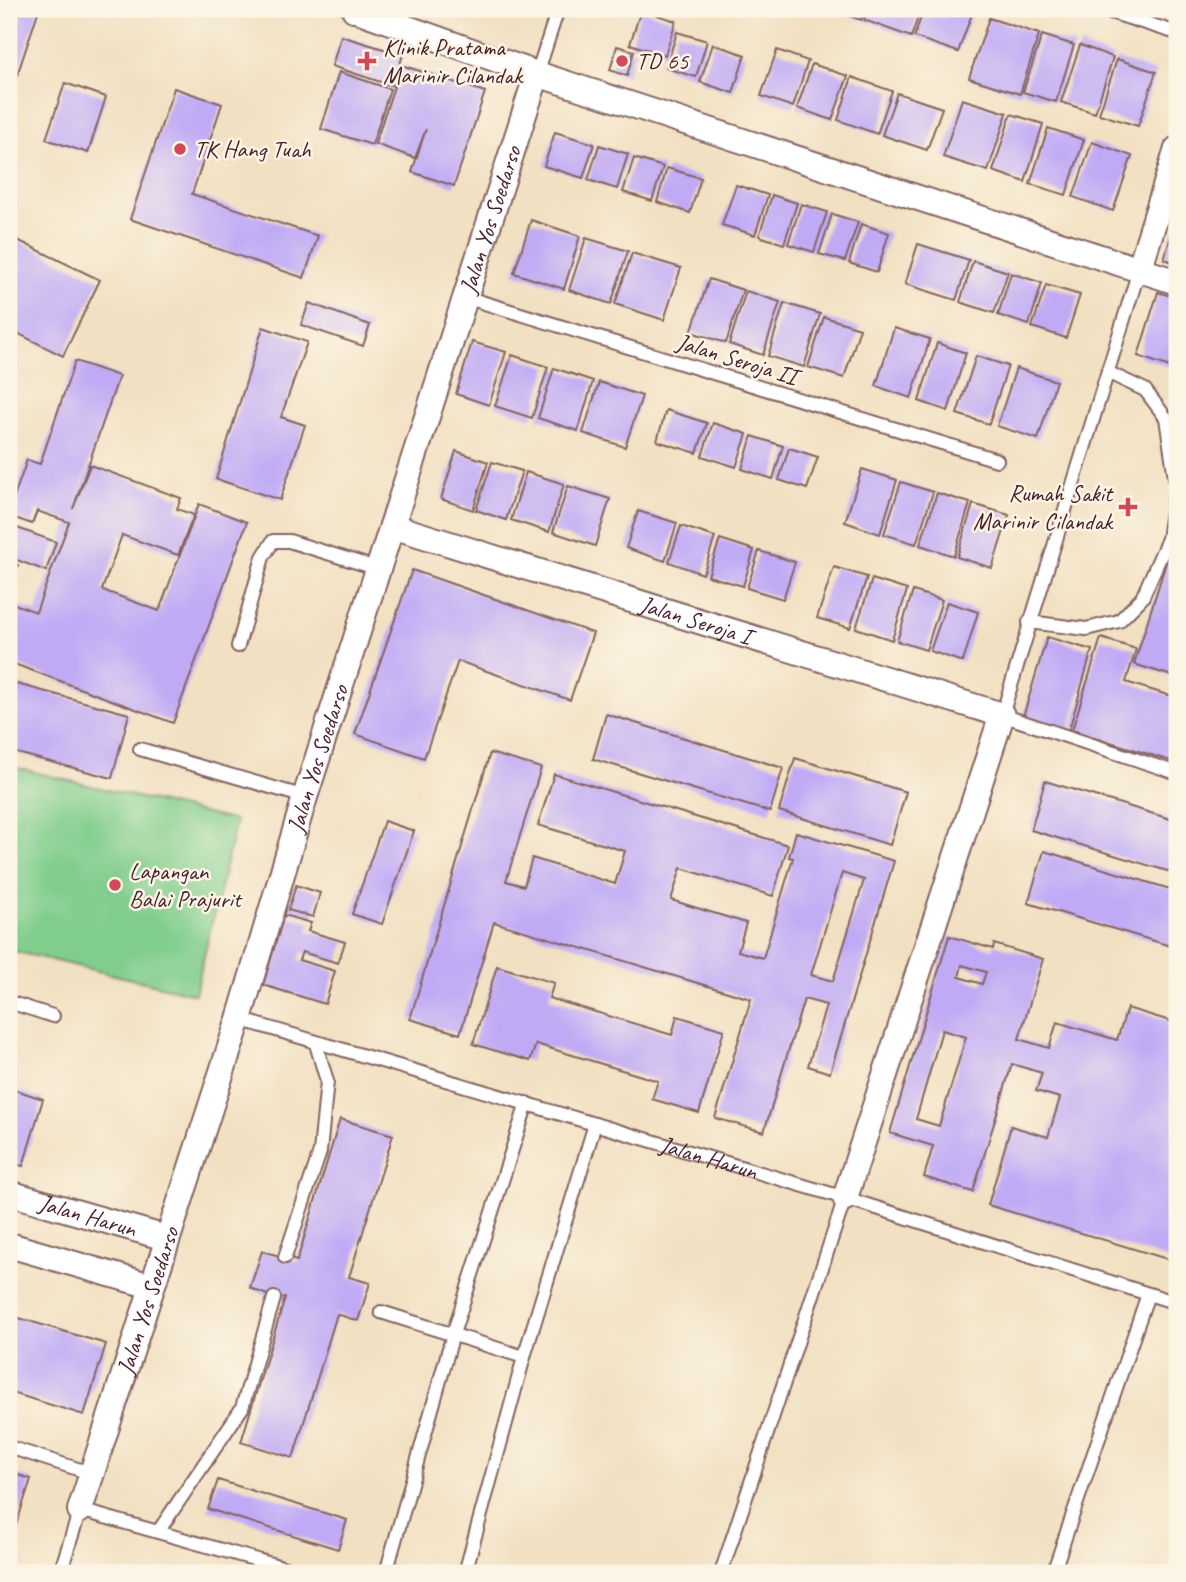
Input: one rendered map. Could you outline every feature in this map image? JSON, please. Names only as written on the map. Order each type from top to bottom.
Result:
[{"type":"street","points":[[354,9],[537,74],[1177,282]]},
{"type":"street","name":"Jalan Yos Soedarso","points":[[79,1510],[239,1019],[305,797],[537,74]]},
{"type":"street","points":[[1139,270],[1177,149]]},
{"type":"street","name":"Jalan Seroja I","points":[[392,526],[1002,715]]},
{"type":"street","points":[[845,1198],[1002,715]]},
{"type":"street","name":"Jalan Harun","points":[[9,1193],[166,1238]]},
{"type":"street","name":"Jalan Harun","points":[[9,1245],[151,1286]]},
{"type":"lane","name":"Jalan Yos Soedarso","points":[[537,74],[558,9]]},
{"type":"lane","points":[[1101,9],[1177,33]]},
{"type":"lane","points":[[1139,270],[1002,715],[1177,772]]},
{"type":"lane","name":"Jalan Seroja II","points":[[465,297],[997,460]]},
{"type":"lane","points":[[1029,622],[1086,629],[1119,621],[1142,598],[1168,539],[1177,484],[1166,418],[1145,390],[1109,373]]},
{"type":"lane","points":[[238,646],[263,557],[273,541],[289,541],[379,569]]},
{"type":"lane","points":[[140,749],[305,797]]},
{"type":"lane","points":[[9,1002],[53,1017]]},
{"type":"lane","name":"Jalan Harun","points":[[239,1019],[316,1044],[527,1103],[845,1198],[1177,1303]]},
{"type":"lane","points":[[285,1256],[320,1152],[327,1081],[316,1044]]},
{"type":"lane","points":[[386,1573],[453,1334],[527,1103]]},
{"type":"lane","points":[[466,1573],[524,1357],[594,1124]]},
{"type":"lane","points":[[720,1573],[845,1198]]},
{"type":"lane","points":[[1053,1573],[1148,1294]]},
{"type":"lane","points":[[158,1532],[242,1408],[274,1298]]},
{"type":"lane","points":[[381,1312],[524,1357]]},
{"type":"lane","points":[[9,1447],[90,1473]]},
{"type":"lane","points":[[60,1573],[79,1510],[303,1573]]},
{"type":"green space","name":"Lapangan Balai Prajurit","points":[[9,766],[236,821],[195,994],[9,950]]},
{"type":"building","points":[[9,9],[39,9],[9,100]]},
{"type":"building","points":[[831,9],[865,9],[861,20]]},
{"type":"building","points":[[868,9],[921,9],[911,37],[864,20]]},
{"type":"building","points":[[924,9],[973,11],[958,52],[914,37]]},
{"type":"building","points":[[641,10],[676,21],[665,55],[630,44]]},
{"type":"building","points":[[989,18],[1039,34],[1020,94],[969,78]]},
{"type":"building","points":[[677,32],[707,41],[696,77],[666,68]]},
{"type":"building","points":[[1042,35],[1074,45],[1056,102],[1023,92]]},
{"type":"building","name":"Klinik Pratama Marinir Cilandak","points":[[341,36],[403,55],[393,86],[332,66]]},
{"type":"building","points":[[713,44],[745,55],[733,93],[700,82]]},
{"type":"building","points":[[1080,45],[1113,57],[1095,113],[1061,102]]},
{"type":"building","name":"TD 65","points":[[617,46],[634,51],[627,76],[610,70]]},
{"type":"building","points":[[777,50],[808,61],[793,107],[761,96]]},
{"type":"building","points":[[1117,59],[1156,72],[1138,126],[1099,114]]},
{"type":"building","points":[[812,64],[848,76],[832,120],[797,108]]},
{"type":"building","points":[[401,65],[485,92],[454,186],[412,172],[426,129],[415,158],[375,144]]},
{"type":"building","points":[[339,72],[390,89],[372,145],[321,129]]},
{"type":"building","points":[[852,77],[892,91],[877,134],[838,120]]},
{"type":"building","points":[[65,83],[106,97],[88,153],[46,139]]},
{"type":"building","name":"TK Hang Tuah","points":[[174,88],[222,104],[192,194],[318,236],[304,278],[130,219]]},
{"type":"building","points":[[897,93],[942,108],[927,150],[882,135]]},
{"type":"building","points":[[962,99],[1007,113],[988,171],[943,157]]},
{"type":"building","points":[[1011,114],[1043,124],[1025,182],[993,171]]},
{"type":"building","points":[[1048,128],[1084,140],[1066,195],[1030,184]]},
{"type":"building","points":[[555,132],[594,144],[583,178],[544,166]]},
{"type":"building","points":[[1092,142],[1132,156],[1113,211],[1073,197]]},
{"type":"building","points":[[599,145],[628,154],[617,189],[588,180]]},
{"type":"building","points":[[634,158],[663,167],[652,201],[623,192]]},
{"type":"building","points":[[667,168],[701,178],[690,213],[657,202]]},
{"type":"building","points":[[736,185],[768,195],[755,235],[722,225]]},
{"type":"building","points":[[772,195],[797,203],[784,244],[759,236]]},
{"type":"building","points":[[801,204],[827,212],[814,252],[788,244]]},
{"type":"building","points":[[832,214],[858,222],[845,261],[819,254]]},
{"type":"building","points":[[531,220],[580,236],[564,289],[514,273]]},
{"type":"building","points":[[861,224],[889,233],[877,272],[849,263]]},
{"type":"building","points":[[1173,230],[1177,231],[1177,263],[1164,259]]},
{"type":"building","points":[[9,236],[100,280],[63,356],[9,329]]},
{"type":"building","points":[[586,238],[628,251],[611,304],[569,290]]},
{"type":"building","points":[[918,244],[969,260],[956,300],[905,284]]},
{"type":"building","points":[[632,253],[681,268],[664,320],[615,304]]},
{"type":"building","points":[[973,261],[1008,272],[994,313],[960,302]]},
{"type":"building","points":[[1011,273],[1042,283],[1029,325],[998,315]]},
{"type":"building","points":[[709,279],[743,290],[726,343],[691,332]]},
{"type":"building","points":[[1046,285],[1080,295],[1066,338],[1032,327]]},
{"type":"building","points":[[746,291],[780,302],[763,355],[729,344]]},
{"type":"building","points":[[1158,292],[1177,298],[1177,354],[1173,368],[1138,356]]},
{"type":"building","points":[[309,303],[370,325],[363,346],[301,325]]},
{"type":"building","points":[[784,303],[820,314],[804,367],[768,356]]},
{"type":"building","points":[[824,317],[860,328],[844,378],[808,367]]},
{"type":"building","points":[[263,327],[307,342],[281,417],[305,425],[280,500],[216,479]]},
{"type":"building","points":[[894,328],[930,339],[911,398],[876,386]]},
{"type":"building","points":[[472,342],[506,352],[489,405],[456,394]]},
{"type":"building","points":[[937,343],[966,353],[948,411],[919,401]]},
{"type":"building","points":[[512,355],[548,367],[532,418],[495,406]]},
{"type":"building","points":[[976,356],[1008,366],[989,424],[957,414]]},
{"type":"building","points":[[75,361],[119,376],[73,509],[90,465],[181,498],[177,509],[194,515],[178,555],[122,535],[102,590],[159,611],[199,504],[247,522],[173,723],[9,662],[9,613],[12,603],[36,612],[69,522],[37,511],[32,524],[9,516],[9,511],[27,460],[40,464]]},
{"type":"building","points":[[554,368],[593,381],[578,431],[538,418]]},
{"type":"building","points":[[1016,368],[1056,381],[1038,439],[997,426]]},
{"type":"building","points":[[599,382],[642,396],[625,447],[583,433]]},
{"type":"building","points":[[666,410],[707,423],[697,453],[657,441]]},
{"type":"building","points":[[713,423],[747,434],[736,467],[702,456]]},
{"type":"building","points":[[752,436],[783,446],[773,479],[742,469]]},
{"type":"building","points":[[789,448],[818,457],[807,489],[779,480]]},
{"type":"building","points":[[456,451],[488,462],[473,510],[441,499]]},
{"type":"building","points":[[492,462],[522,471],[506,520],[476,510]]},
{"type":"building","points":[[862,469],[897,480],[880,534],[845,522]]},
{"type":"building","points":[[526,472],[564,484],[549,532],[511,520]]},
{"type":"building","points":[[901,482],[933,492],[916,544],[884,534]]},
{"type":"building","points":[[568,486],[610,499],[595,546],[553,532]]},
{"type":"building","points":[[937,493],[970,503],[954,556],[920,545]]},
{"type":"building","points":[[973,504],[1009,515],[992,568],[957,557]]},
{"type":"building","points":[[638,511],[677,523],[665,561],[626,548]]},
{"type":"building","points":[[9,525],[56,542],[46,571],[9,557]]},
{"type":"building","points":[[681,526],[715,537],[703,574],[669,562]]},
{"type":"building","points":[[1177,528],[1177,660],[1172,676],[1134,664]]},
{"type":"building","points":[[720,539],[754,550],[743,586],[708,576]]},
{"type":"building","points":[[759,551],[795,562],[783,599],[747,588]]},
{"type":"building","points":[[9,562],[18,565],[9,591]]},
{"type":"building","points":[[834,567],[867,577],[850,628],[817,618]]},
{"type":"building","points":[[412,570],[593,633],[570,700],[458,661],[424,758],[355,734]]},
{"type":"building","points":[[872,579],[907,590],[892,640],[856,628]]},
{"type":"building","points":[[913,591],[942,600],[926,650],[897,641]]},
{"type":"building","points":[[947,602],[978,612],[963,662],[930,651]]},
{"type":"building","points":[[1047,637],[1092,650],[1069,730],[1023,717]]},
{"type":"building","points":[[1101,638],[1136,649],[1126,682],[1177,698],[1177,763],[1072,730]]},
{"type":"building","points":[[9,682],[129,714],[112,778],[9,751]]},
{"type":"building","points":[[606,714],[783,768],[770,812],[593,759]]},
{"type":"building","points":[[490,753],[541,768],[506,881],[524,886],[532,858],[615,884],[625,851],[538,825],[554,774],[788,845],[773,896],[681,868],[671,900],[746,923],[738,951],[763,958],[793,858],[789,857],[796,832],[894,861],[830,1073],[808,1066],[826,1005],[804,999],[764,1132],[715,1118],[751,999],[494,922],[460,1034],[410,1019]],"holes":[[[842,873],[864,880],[833,981],[811,975]]]},
{"type":"building","points":[[795,758],[906,792],[890,845],[779,811]]},
{"type":"building","points":[[1045,781],[1177,821],[1177,874],[1031,830]]},
{"type":"building","points":[[384,821],[414,831],[382,924],[352,914]]},
{"type":"building","points":[[1044,851],[1177,891],[1177,948],[1028,903]]},
{"type":"building","points":[[296,885],[320,893],[313,917],[288,910]]},
{"type":"building","points":[[284,915],[311,923],[308,931],[345,942],[338,963],[302,952],[299,960],[335,971],[325,1004],[263,985]]},
{"type":"building","points":[[949,936],[993,949],[994,944],[1043,959],[1019,1039],[1049,1048],[1057,1022],[1117,1040],[1127,1008],[1177,1023],[1177,1262],[988,1205],[1011,1126],[1048,1137],[1060,1098],[1036,1091],[1042,1073],[1012,1064],[973,1192],[924,1177],[933,1146],[890,1133]],"holes":[[[962,965],[986,972],[982,984],[959,977]],[[942,1030],[966,1037],[939,1126],[916,1119]]]},
{"type":"building","points":[[497,966],[554,983],[549,998],[672,1035],[677,1016],[724,1030],[699,1113],[652,1099],[658,1081],[536,1044],[530,1061],[473,1044]]},
{"type":"building","points":[[9,1088],[43,1099],[23,1166],[9,1162]]},
{"type":"building","points":[[340,1119],[393,1135],[349,1277],[370,1283],[358,1321],[337,1314],[293,1458],[241,1442],[285,1298],[274,1298],[250,1288],[262,1251],[297,1261]]},
{"type":"building","points":[[9,1315],[106,1344],[84,1415],[9,1392]]},
{"type":"building","points":[[9,1472],[31,1479],[9,1547]]},
{"type":"building","points":[[218,1480],[347,1520],[338,1549],[208,1509]]},
{"type":"place","name":"Klinik Pratama Marinir Cilandak","points":[[367,61]]},
{"type":"place","name":"TD 65","points":[[622,61]]},
{"type":"place","name":"TK Hang Tuah","points":[[180,149]]},
{"type":"place","name":"Rumah Sakit Marinir Cilandak","points":[[1128,507]]},
{"type":"place","name":"Lapangan Balai Prajurit","points":[[115,885]]}]
